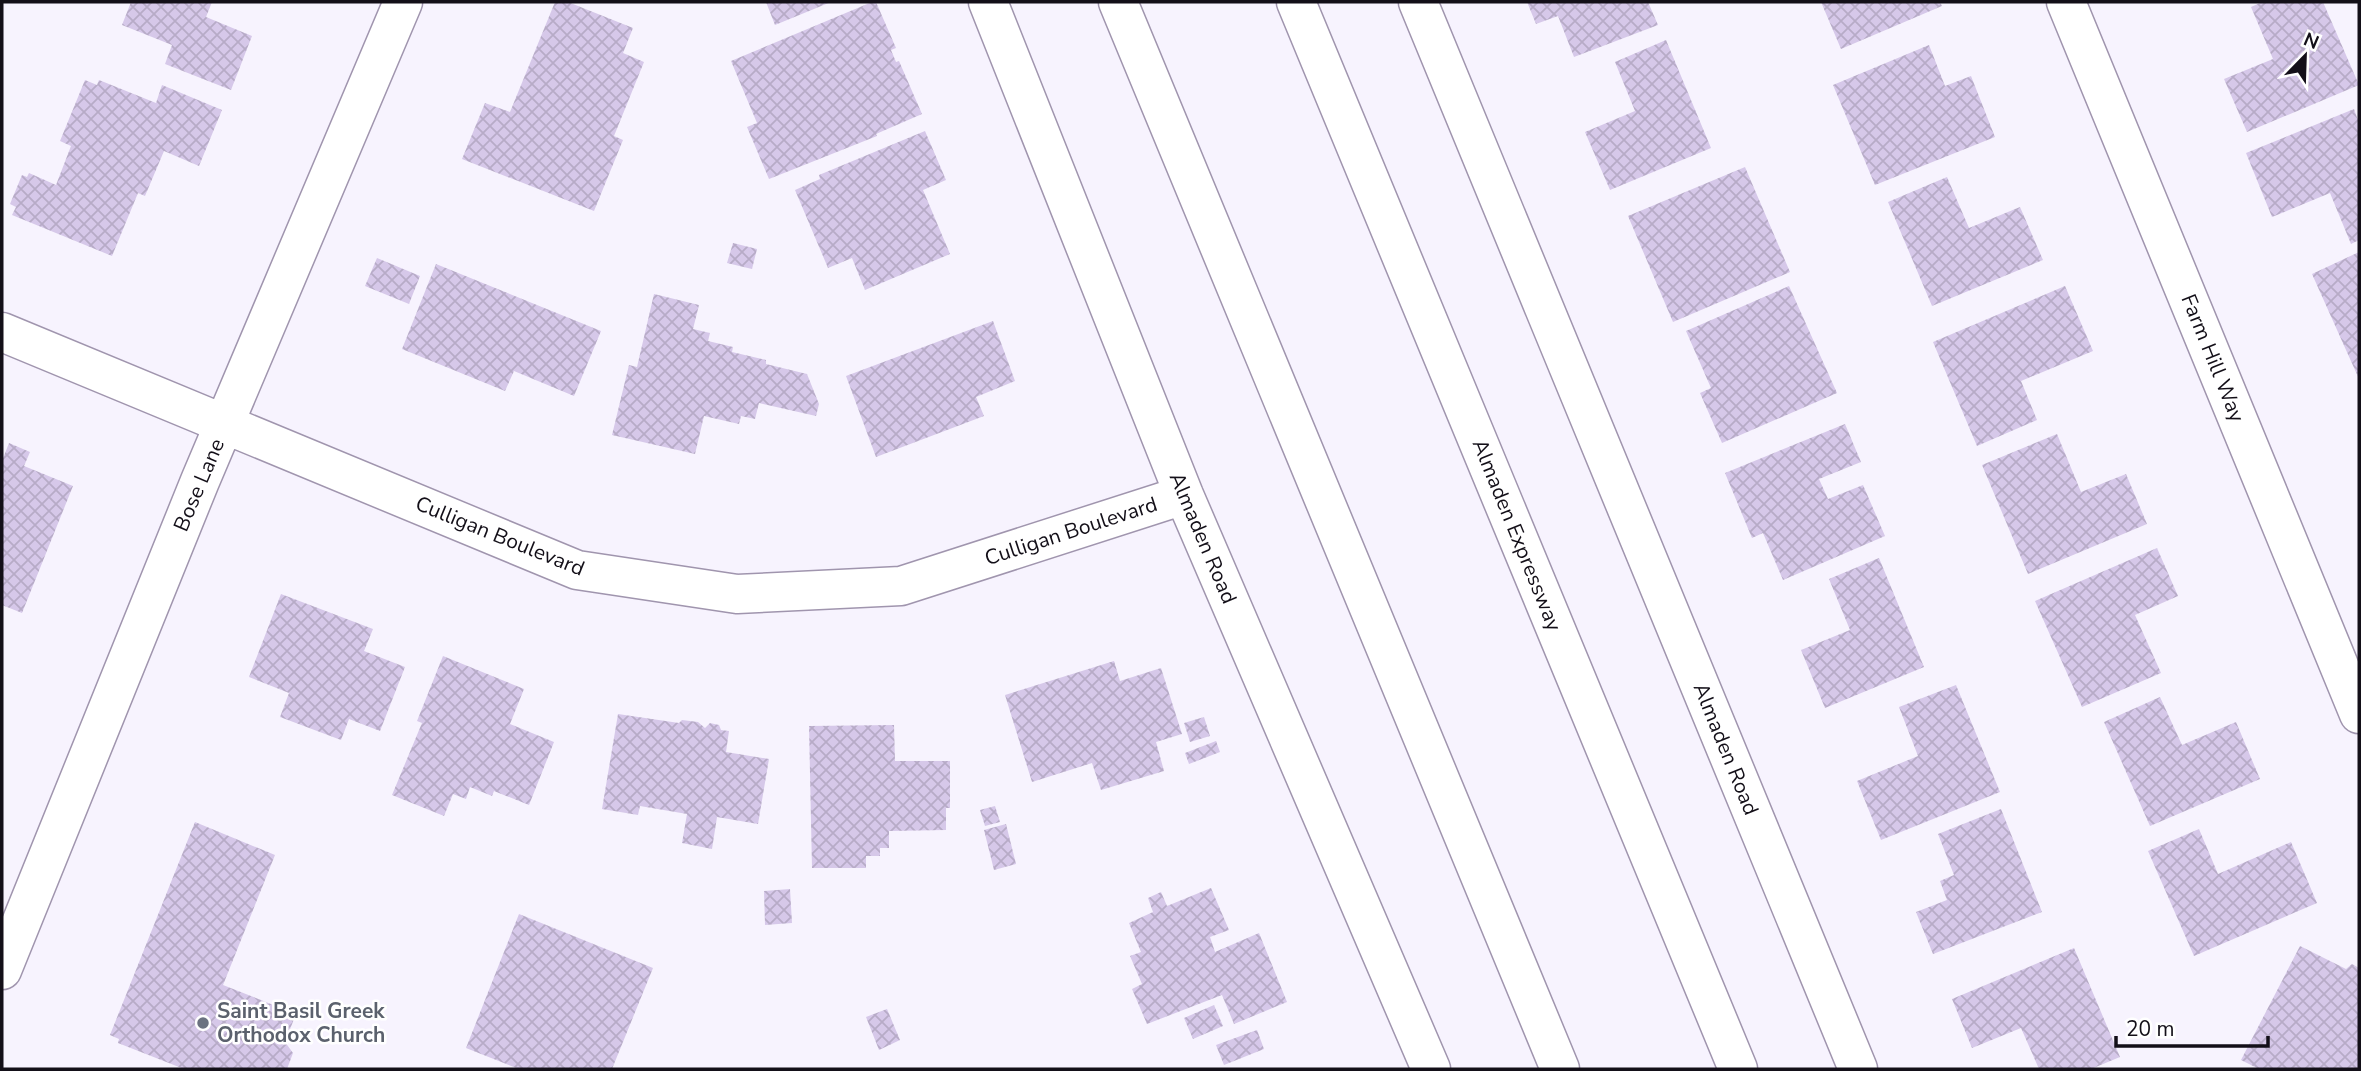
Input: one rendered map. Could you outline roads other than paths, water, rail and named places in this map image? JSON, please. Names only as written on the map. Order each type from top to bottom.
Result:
[{"type":"street","name":"Bose Lane","points":[[2,970],[224,423],[403,2]]},
{"type":"street","name":"Almaden Road","points":[[988,2],[1184,495],[1431,1069]]},
{"type":"street","points":[[1118,2],[1560,1069]]},
{"type":"street","name":"Almaden Expressway","points":[[1296,2],[1738,1069]]},
{"type":"street","name":"Almaden Road","points":[[1418,2],[1858,1069]]},
{"type":"street","name":"Farm Hill Way","points":[[2066,2],[2359,714]]},
{"type":"street","name":"Culligan Boulevard","points":[[2,332],[577,570],[737,594],[901,586],[1184,495]]},
{"type":"place","name":"Saint Basil Greek Orthodox Church","points":[[203,1023]]}]
